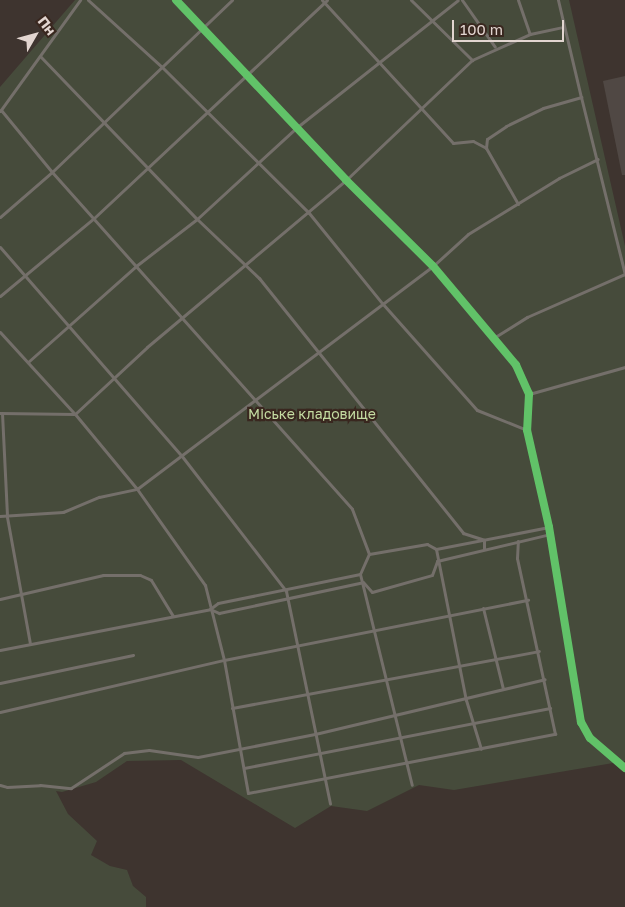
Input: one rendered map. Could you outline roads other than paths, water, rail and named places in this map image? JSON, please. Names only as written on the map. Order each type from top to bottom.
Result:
[{"type":"street","points":[[176,0],[248,73],[296,128],[346,180],[433,266],[495,337],[516,365],[529,394],[527,430],[550,530],[581,722],[590,738],[625,768]]},
{"type":"lane","points":[[80,0],[1,111],[52,172],[183,317],[352,510],[369,554],[360,574],[398,738],[408,764],[412,785]]},
{"type":"lane","points":[[88,0],[162,66],[309,213],[382,303],[477,410],[527,430]]},
{"type":"lane","points":[[0,217],[52,172],[162,66],[205,30],[232,0]]},
{"type":"lane","points":[[411,0],[472,60]]},
{"type":"lane","points":[[28,362],[136,266],[197,219],[296,128],[378,60],[458,0]]},
{"type":"lane","points":[[462,0],[495,47]]},
{"type":"lane","points":[[518,0],[530,34]]},
{"type":"lane","points":[[495,337],[527,316],[625,274],[598,159],[562,27],[558,0]]},
{"type":"lane","points":[[0,296],[94,218],[324,1],[424,108],[453,143],[472,141],[486,148],[518,204]]},
{"type":"lane","points":[[30,644],[23,595],[7,516],[1,413],[75,414],[116,379],[147,347],[248,266],[309,213],[383,143],[424,108],[472,60],[495,47],[530,34],[562,27]]},
{"type":"lane","points":[[40,56],[150,167],[197,219],[248,266],[463,533],[484,540]]},
{"type":"lane","points":[[486,148],[487,139],[506,126],[543,108],[581,97]]},
{"type":"lane","points":[[0,516],[63,512],[99,497],[137,489],[256,402],[318,352],[433,266],[468,234],[598,159]]},
{"type":"lane","points":[[0,247],[181,455],[286,591],[330,803]]},
{"type":"lane","points":[[0,332],[75,414],[137,489],[204,584],[224,660],[248,793],[325,780],[555,734],[528,600],[517,558],[518,540]]},
{"type":"lane","points":[[529,394],[625,366]]},
{"type":"lane","points":[[369,554],[427,544],[436,549],[550,530]]},
{"type":"lane","points":[[437,561],[550,530]]},
{"type":"lane","points":[[484,540],[484,548]]},
{"type":"lane","points":[[436,549],[447,615],[466,700],[481,749]]},
{"type":"lane","points":[[363,582],[372,592],[414,583],[432,576],[437,561]]},
{"type":"lane","points":[[0,650],[210,609],[218,603],[286,591],[360,574]]},
{"type":"lane","points":[[0,600],[103,575],[140,576],[151,580],[173,616]]},
{"type":"lane","points":[[210,609],[219,613],[287,600],[363,582]]},
{"type":"lane","points":[[0,712],[224,660],[528,600]]},
{"type":"lane","points":[[483,608],[503,689]]},
{"type":"lane","points":[[232,708],[307,695],[459,664],[539,651]]},
{"type":"lane","points":[[0,683],[133,655]]},
{"type":"lane","points":[[0,785],[71,788],[124,753],[149,750],[198,757],[315,734],[393,714],[466,700],[545,679]]},
{"type":"lane","points":[[244,768],[550,708]]},
{"type":"park label","name":"Міське кладовище","points":[[312,414]]}]
